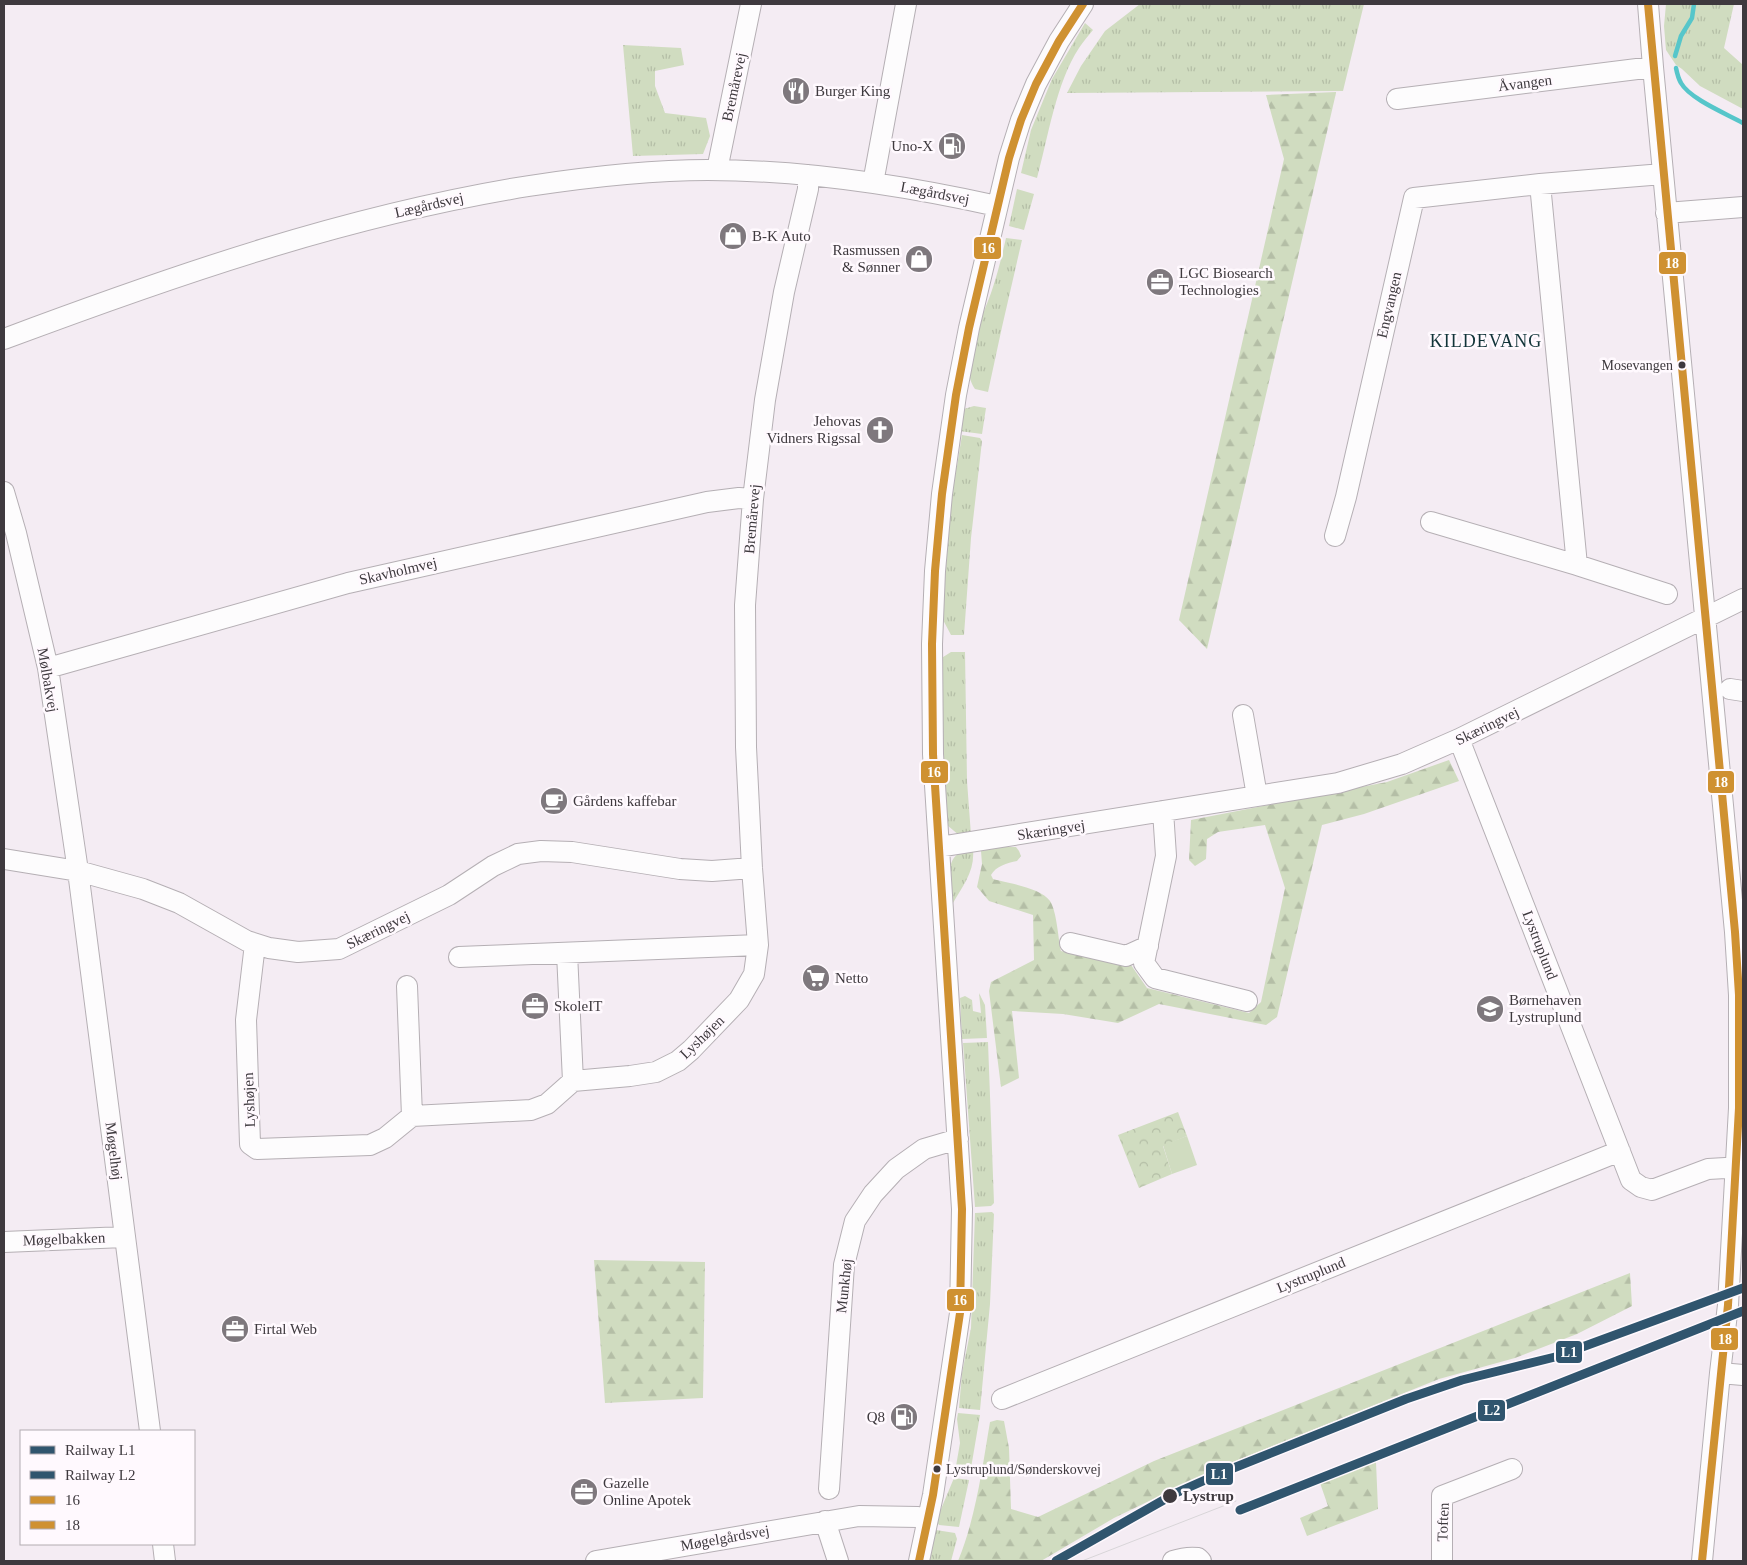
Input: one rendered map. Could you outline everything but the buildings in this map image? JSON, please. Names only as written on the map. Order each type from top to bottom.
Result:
[{"type":"street","name":"Bremårevej","points":[[717,170],[751,4]]},
{"type":"street","points":[[872,182],[906,4]]},
{"type":"street","points":[[919,1561],[933,1495],[960,1314],[962,1209],[933,754],[932,644],[935,571],[942,494],[956,394],[969,328],[1008,158],[1036,84],[1059,41],[1083,4]]},
{"type":"street","points":[[1648,4],[1704,619],[1741,995],[1740,1167],[1702,1561]]},
{"type":"street","name":"Åvangen","points":[[1397,99],[1653,67]]},
{"type":"street","name":"Lægårdsvej","points":[[4,339],[78,311],[275,245],[359,221],[467,196],[549,183],[630,173],[717,170],[808,175],[872,182],[913,188],[997,206]]},
{"type":"street","name":"Engvangen","points":[[1334,536],[1346,498],[1414,198],[1540,184],[1663,174]]},
{"type":"street","name":"Bremårevej","points":[[752,868],[746,747],[745,623],[753,499],[766,393],[784,292],[808,189],[808,175]]},
{"type":"street","points":[[1540,184],[1576,565]]},
{"type":"street","points":[[1666,213],[1743,208]]},
{"type":"street","name":"Mølbakvej","points":[[4,492],[16,533],[48,668],[78,871]]},
{"type":"street","name":"Skavholmvej","points":[[48,668],[348,583],[707,502],[739,498],[753,499]]},
{"type":"street","points":[[1431,522],[1667,594]]},
{"type":"street","name":"Skæringvej","points":[[939,847],[1338,783],[1402,764],[1459,739],[1743,599]]},
{"type":"street","points":[[1243,715],[1257,796]]},
{"type":"street","name":"Lystruplund","points":[[1459,739],[1631,1180],[1641,1187],[1652,1190],[1708,1169],[1740,1167]]},
{"type":"street","points":[[1163,811],[1166,856],[1144,963],[1155,978],[1247,1001]]},
{"type":"street","name":"Skæringvej","points":[[4,858],[78,871],[142,889],[179,903],[247,941],[269,948],[298,952],[339,949],[449,895],[493,866],[518,854],[540,851],[572,852],[712,872],[752,868]]},
{"type":"street","name":"Lyshøjen","points":[[573,1081],[656,1072],[678,1061],[691,1050],[739,1000],[754,974],[758,945],[752,868]]},
{"type":"street","name":"Møgelhøj","points":[[78,871],[150,1430]]},
{"type":"street","points":[[1070,943],[1126,956],[1148,946]]},
{"type":"street","name":"Lyshøjen","points":[[255,944],[246,1020],[250,1144],[257,1150],[370,1145],[385,1138],[412,1116]]},
{"type":"street","points":[[459,957],[758,945]]},
{"type":"street","points":[[407,986],[412,1116],[531,1110],[547,1104],[573,1081],[567,953]]},
{"type":"street","name":"Munkhøj","points":[[829,1489],[844,1265],[855,1222],[873,1194],[896,1169],[924,1149],[958,1139]]},
{"type":"street","name":"Lystruplund","points":[[1002,1398],[1620,1152]]},
{"type":"street","name":"Møgelbakken","points":[[4,1242],[124,1237]]},
{"type":"street","points":[[1720,1373],[1743,1375]]},
{"type":"street","name":"Toften","points":[[1442,1561],[1442,1496],[1512,1469]]},
{"type":"street","name":"Møgelgårdsvej","points":[[596,1561],[859,1516],[918,1517],[927,1520]]},
{"type":"street","points":[[825,1521],[838,1561]]},
{"type":"street","points":[[163,1545],[165,1561]]},
{"type":"street","points":[[1177,1560],[1198,1558],[1201,1561]]},
{"type":"green space","points":[[1140,4],[1364,4],[1343,91],[1067,93],[1081,66],[1105,31]]},
{"type":"green space","points":[[1666,4],[1734,4],[1724,48],[1743,65],[1743,109],[1700,86],[1676,65],[1666,50],[1664,26]]},
{"type":"green space","points":[[1085,23],[1093,30],[1079,48],[1064,77],[1037,178],[1021,173],[1031,130],[1052,79]]},
{"type":"green space","points":[[623,45],[681,48],[684,65],[655,71],[655,86],[665,113],[706,118],[710,136],[703,154],[633,156]]},
{"type":"green space","points":[[1336,92],[1207,649],[1179,620],[1284,159],[1266,95]]},
{"type":"green space","points":[[1017,189],[1034,194],[1024,230],[1009,226]]},
{"type":"green space","points":[[1006,238],[1022,240],[988,392],[975,389],[970,379],[970,354],[978,326],[994,284]]},
{"type":"green space","points":[[974,406],[986,408],[982,434],[959,431],[964,409]]},
{"type":"green space","points":[[962,435],[980,438],[982,441],[971,538],[964,635],[951,635],[942,618],[947,525],[954,466],[957,466]]},
{"type":"green space","points":[[951,652],[965,652],[967,781],[971,835],[960,836],[947,825],[941,717],[940,659]]},
{"type":"green space","points":[[1449,760],[1459,781],[1364,814],[1322,825],[1277,1017],[1266,1025],[1159,1004],[1118,1023],[1063,1014],[1012,1011],[1019,1078],[1001,1087],[989,991],[991,982],[1034,960],[1033,915],[989,901],[977,887],[982,864],[981,851],[1000,847],[1016,847],[1021,856],[1017,861],[999,867],[991,875],[993,879],[1024,887],[1046,896],[1050,901],[1056,918],[1061,951],[1131,965],[1147,988],[1249,1013],[1261,1002],[1285,888],[1265,825],[1218,832],[1207,839],[1206,859],[1195,866],[1189,860],[1191,820],[1387,782]]},
{"type":"green space","points":[[973,850],[970,872],[953,903],[950,877],[951,863],[960,853]]},
{"type":"green space","points":[[979,993],[985,1005],[987,1038],[962,1039],[960,998],[965,996],[972,1000],[973,1011],[981,1013]]},
{"type":"green space","points":[[988,1042],[994,1203],[991,1206],[975,1207],[963,1043]]},
{"type":"green space","points":[[1178,1112],[1187,1136],[1163,1146],[1172,1174],[1139,1188],[1118,1135]]},
{"type":"green space","points":[[1187,1136],[1197,1165],[1172,1174],[1163,1145]]},
{"type":"green space","points":[[992,1212],[994,1214],[990,1304],[980,1410],[959,1408],[962,1373],[971,1328],[975,1213]]},
{"type":"green space","points":[[594,1260],[705,1262],[703,1398],[605,1403]]},
{"type":"green space","points":[[1630,1273],[1632,1306],[1577,1334],[1515,1358],[1439,1379],[1213,1470],[1114,1518],[1041,1561],[958,1561],[974,1510],[990,1422],[1004,1421],[1009,1448],[1011,1509],[1038,1517],[1154,1461]]},
{"type":"green space","points":[[958,1413],[980,1415],[970,1474],[956,1466],[960,1443]]},
{"type":"green space","points":[[1376,1462],[1378,1509],[1307,1536],[1300,1518],[1328,1506],[1320,1483]]},
{"type":"green space","points":[[954,1478],[969,1480],[959,1527],[939,1525],[936,1521]]},
{"type":"green space","points":[[936,1530],[955,1533],[957,1539],[951,1561],[928,1561]]},
{"type":"waterway","points":[[1675,56],[1681,36],[1692,18],[1694,4]]},
{"type":"waterway","points":[[1676,68],[1681,83],[1692,95],[1743,123]]},
{"type":"tram line","points":[[1082,1561],[1236,1501]]},
{"type":"rail line","name":"L1","points":[[1056,1561],[1176,1493],[1406,1399],[1462,1380],[1555,1357],[1743,1288]]},
{"type":"rail line","name":"L2","points":[[1240,1510],[1743,1311]]},
{"type":"transit line","name":"16","points":[[919,1561],[933,1495],[960,1313],[962,1209],[933,754],[932,644],[935,571],[942,494],[956,395],[969,328],[1009,158],[1021,120],[1036,84],[1059,41],[1083,4]]},
{"type":"transit line","name":"18","points":[[1648,4],[1735,932],[1739,995],[1739,1108],[1728,1305],[1702,1561]]},
{"type":"place","name":"Burger King","points":[[796,91]]},
{"type":"place","name":"Uno-X","points":[[952,146]]},
{"type":"place","name":"B-K Auto","points":[[733,236]]},
{"type":"place","name":"Rasmussen & Sønner","points":[[919,259]]},
{"type":"place","name":"LGC Biosearch Technologies","points":[[1160,282]]},
{"type":"place","name":"Mosevangen","points":[[1682,365]]},
{"type":"place","name":"Jehovas Vidners Rigssal","points":[[880,430]]},
{"type":"place","name":"Gårdens kaffebar","points":[[554,801]]},
{"type":"place","name":"Netto","points":[[816,978]]},
{"type":"place","name":"SkoleIT","points":[[535,1006]]},
{"type":"place","name":"Børnehaven Lystruplund","points":[[1490,1009]]},
{"type":"place","name":"Firtal Web","points":[[235,1329]]},
{"type":"place","name":"Q8","points":[[904,1417]]},
{"type":"place","name":"Lystruplund/Sønderskovvej","points":[[937,1469]]},
{"type":"place","name":"Gazelle Online Apotek","points":[[584,1492]]},
{"type":"place","name":"Lystrup","points":[[1170,1496]]},
{"type":"district","name":"KILDEVANG","points":[[1486,341]]}]
